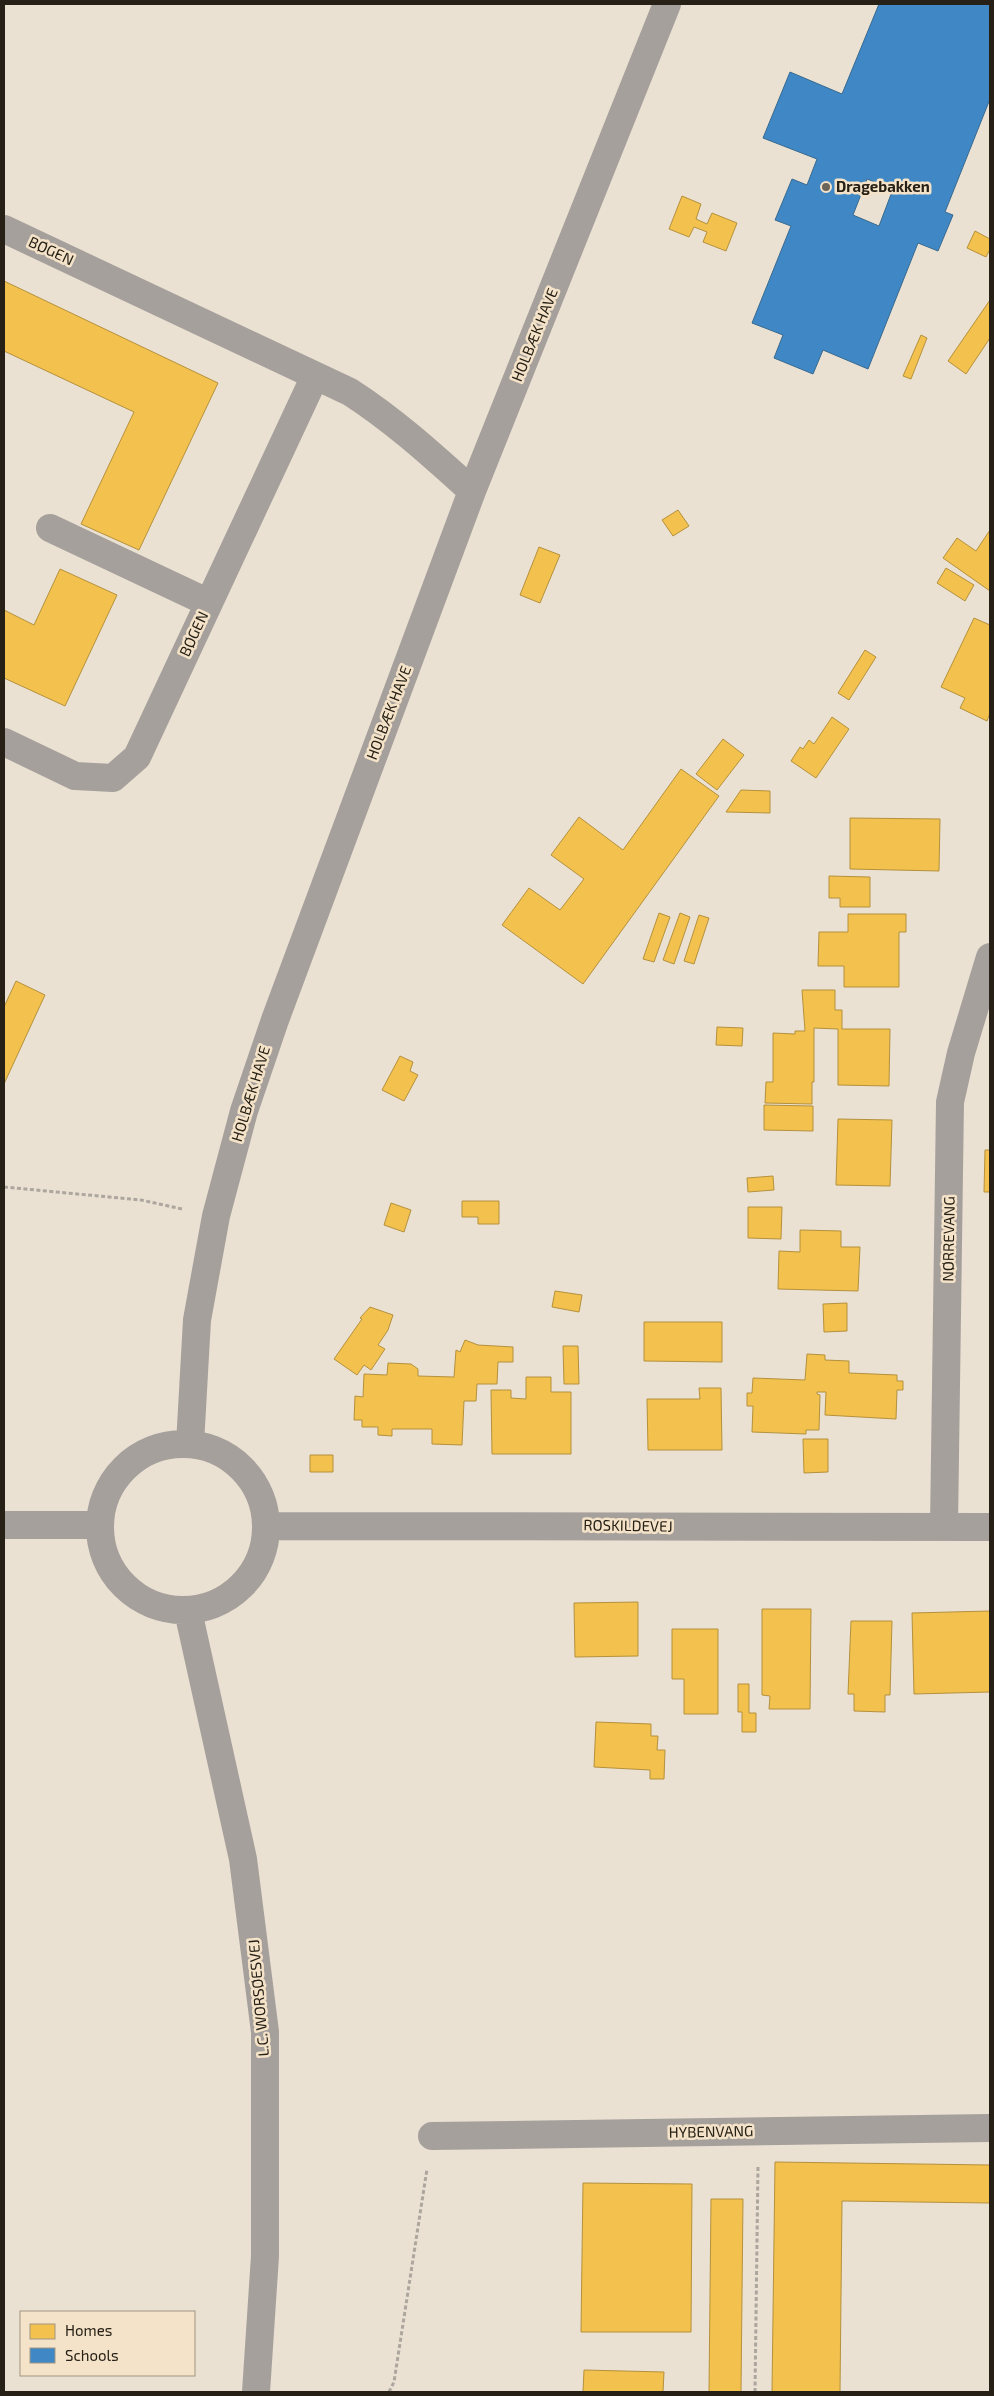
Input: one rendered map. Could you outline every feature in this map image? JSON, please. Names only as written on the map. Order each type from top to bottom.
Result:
[{"type":"street","name":"HOLBÆK HAVE","points":[[190,1444],[197,1320],[216,1216],[244,1111],[274,1020],[472,492],[666,4]]},
{"type":"street","name":"BØGEN","points":[[4,229],[350,392],[382,412],[472,492]]},
{"type":"street","name":"BØGEN","points":[[4,742],[75,776],[113,778],[137,757],[315,376]]},
{"type":"street","points":[[50,528],[209,602]]},
{"type":"street","name":"NØRREVANG","points":[[944,1527],[950,1102],[961,1053],[990,957]]},
{"type":"street","points":[[190,1444],[220,1452],[244,1470],[261,1496],[266,1526],[263,1551],[252,1574],[235,1593],[213,1605],[188,1611],[161,1608],[136,1596],[116,1577],[104,1552],[100,1525],[107,1492],[128,1465],[157,1448],[190,1444]]},
{"type":"street","points":[[4,1525],[100,1525]]},
{"type":"street","name":"ROSKILDEVEJ","points":[[266,1526],[990,1527]]},
{"type":"street","name":"L.C. WORSØESVEJ","points":[[188,1611],[244,1859],[265,2032],[265,2256],[256,2392]]},
{"type":"street","name":"HYBENVANG","points":[[432,2136],[990,2128]]},
{"type":"path","points":[[4,1187],[141,1200],[216,1216]]},
{"type":"path","points":[[755,2392],[758,2132]]},
{"type":"path","points":[[389,2392],[394,2382],[432,2136]]},
{"type":"building: Homes","points":[[682,196],[701,204],[696,219],[707,224],[712,213],[737,223],[726,251],[703,242],[707,232],[694,227],[689,237],[669,229]]},
{"type":"building: Homes","points":[[975,231],[990,239],[990,249],[986,257],[967,248]]},
{"type":"building: Homes","points":[[4,281],[218,383],[139,550],[81,524],[134,412],[4,351]]},
{"type":"building: Homes","points":[[990,300],[990,338],[966,374],[948,361]]},
{"type":"building: Homes","points":[[921,335],[927,338],[911,379],[903,376]]},
{"type":"building: Homes","points":[[678,510],[689,526],[673,536],[662,520]]},
{"type":"building: Homes","points":[[990,530],[990,591],[943,558],[957,538],[976,551]]},
{"type":"building: Homes","points":[[539,547],[560,555],[540,603],[520,595]]},
{"type":"building: Homes","points":[[946,568],[974,585],[965,601],[937,583]]},
{"type":"building: Homes","points":[[60,569],[117,595],[65,706],[4,678],[4,610],[34,625]]},
{"type":"building: Homes","points":[[974,618],[990,625],[990,713],[987,721],[960,708],[965,698],[941,687]]},
{"type":"building: Homes","points":[[865,650],[876,657],[849,700],[838,693]]},
{"type":"building: Homes","points":[[832,717],[849,729],[816,778],[791,761],[800,747],[803,749],[809,740],[814,744]]},
{"type":"building: Homes","points":[[723,739],[744,755],[717,790],[696,774]]},
{"type":"building: Homes","points":[[681,769],[719,796],[583,984],[502,925],[529,888],[560,910],[584,879],[551,855],[579,817],[623,850]]},
{"type":"building: Homes","points":[[741,790],[770,791],[770,813],[726,812]]},
{"type":"building: Homes","points":[[850,818],[940,819],[939,871],[850,869]]},
{"type":"building: Homes","points":[[829,876],[870,877],[870,907],[840,907],[840,898],[829,898]]},
{"type":"building: Homes","points":[[659,913],[670,917],[654,962],[643,959]]},
{"type":"building: Homes","points":[[680,913],[690,917],[674,964],[663,960]]},
{"type":"building: Homes","points":[[848,914],[906,914],[906,932],[899,932],[899,987],[844,987],[844,966],[818,966],[819,932],[848,932]]},
{"type":"building: Homes","points":[[699,915],[709,918],[694,964],[684,961]]},
{"type":"building: Homes","points":[[16,981],[45,995],[4,1084],[4,1007]]},
{"type":"building: Homes","points":[[802,990],[835,990],[835,1010],[842,1010],[842,1029],[890,1029],[889,1086],[838,1085],[838,1029],[814,1028],[812,1104],[765,1103],[766,1082],[773,1082],[773,1033],[795,1034],[795,1031],[805,1031]]},
{"type":"building: Homes","points":[[717,1027],[743,1028],[742,1046],[716,1045]]},
{"type":"building: Homes","points":[[400,1056],[413,1062],[410,1071],[418,1075],[404,1101],[382,1090]]},
{"type":"building: Homes","points":[[764,1105],[813,1106],[813,1131],[764,1130]]},
{"type":"building: Homes","points":[[838,1119],[892,1120],[890,1186],[836,1185]]},
{"type":"building: Homes","points":[[985,1150],[990,1150],[990,1192],[984,1192]]},
{"type":"building: Homes","points":[[773,1176],[774,1190],[748,1192],[747,1178]]},
{"type":"building: Homes","points":[[462,1201],[499,1201],[499,1224],[478,1224],[478,1217],[462,1217]]},
{"type":"building: Homes","points":[[391,1203],[411,1210],[404,1232],[384,1225]]},
{"type":"building: Homes","points":[[748,1207],[782,1207],[781,1239],[748,1238]]},
{"type":"building: Homes","points":[[800,1230],[841,1231],[841,1247],[860,1247],[858,1291],[778,1289],[779,1251],[800,1252]]},
{"type":"building: Homes","points":[[555,1291],[582,1295],[579,1312],[552,1307]]},
{"type":"building: Homes","points":[[847,1303],[847,1331],[824,1332],[823,1304]]},
{"type":"building: Homes","points":[[370,1307],[393,1315],[388,1330],[378,1345],[385,1349],[371,1370],[364,1365],[357,1375],[334,1359],[362,1319],[360,1318]]},
{"type":"building: Homes","points":[[644,1322],[722,1322],[722,1362],[644,1361]]},
{"type":"building: Homes","points":[[465,1340],[478,1345],[513,1347],[513,1362],[498,1362],[497,1384],[477,1384],[476,1401],[464,1401],[462,1445],[432,1444],[432,1429],[392,1429],[392,1436],[378,1435],[378,1427],[362,1427],[362,1420],[354,1420],[355,1396],[363,1397],[364,1374],[387,1375],[388,1363],[411,1364],[418,1369],[418,1376],[454,1377],[456,1350],[460,1352]]},
{"type":"building: Homes","points":[[563,1346],[578,1346],[579,1384],[564,1384]]},
{"type":"building: Homes","points":[[807,1354],[825,1355],[825,1360],[849,1361],[849,1373],[897,1375],[897,1381],[903,1381],[903,1390],[897,1390],[896,1419],[825,1415],[826,1392],[817,1392],[820,1395],[819,1430],[806,1430],[806,1434],[752,1432],[753,1406],[747,1406],[747,1393],[752,1393],[753,1378],[805,1380]]},
{"type":"building: Homes","points":[[526,1377],[551,1377],[551,1392],[571,1392],[571,1454],[492,1454],[491,1390],[511,1390],[511,1398],[526,1399]]},
{"type":"building: Homes","points":[[699,1388],[721,1388],[722,1450],[648,1450],[647,1399],[700,1399]]},
{"type":"building: Homes","points":[[803,1439],[828,1439],[828,1472],[804,1473]]},
{"type":"building: Homes","points":[[310,1455],[333,1455],[333,1472],[310,1472]]},
{"type":"building: Homes","points":[[638,1602],[638,1656],[575,1657],[574,1603]]},
{"type":"building: Homes","points":[[762,1609],[811,1609],[810,1709],[769,1709],[770,1696],[762,1695]]},
{"type":"building: Homes","points":[[990,1611],[990,1692],[914,1694],[912,1613]]},
{"type":"building: Homes","points":[[851,1621],[892,1621],[890,1695],[885,1695],[885,1712],[854,1711],[854,1694],[848,1694]]},
{"type":"building: Homes","points":[[672,1629],[718,1629],[718,1714],[684,1714],[684,1679],[672,1679]]},
{"type":"building: Homes","points":[[738,1684],[749,1684],[749,1713],[756,1713],[756,1732],[742,1732],[742,1712],[738,1712]]},
{"type":"building: Homes","points":[[596,1722],[651,1724],[651,1736],[658,1736],[657,1750],[665,1750],[664,1779],[650,1779],[650,1770],[594,1767]]},
{"type":"building: Homes","points":[[775,2162],[990,2165],[990,2203],[842,2201],[840,2392],[772,2392]]},
{"type":"building: Homes","points":[[583,2183],[692,2184],[691,2332],[581,2332]]},
{"type":"building: Homes","points":[[711,2199],[743,2199],[741,2392],[709,2392]]},
{"type":"building: Homes","points":[[584,2370],[664,2372],[663,2392],[583,2392]]},
{"type":"building: Schools","name":"Dragebakken","points":[[879,4],[990,4],[990,99],[945,212],[953,215],[938,251],[918,243],[868,369],[823,350],[813,374],[774,358],[783,335],[752,323],[791,226],[775,220],[792,179],[807,185],[817,159],[763,138],[790,72],[842,94]],"holes":[[[867,179],[893,189],[879,226],[853,215]]]},
{"type":"place","name":"Dragebakken","points":[[826,187]]}]
